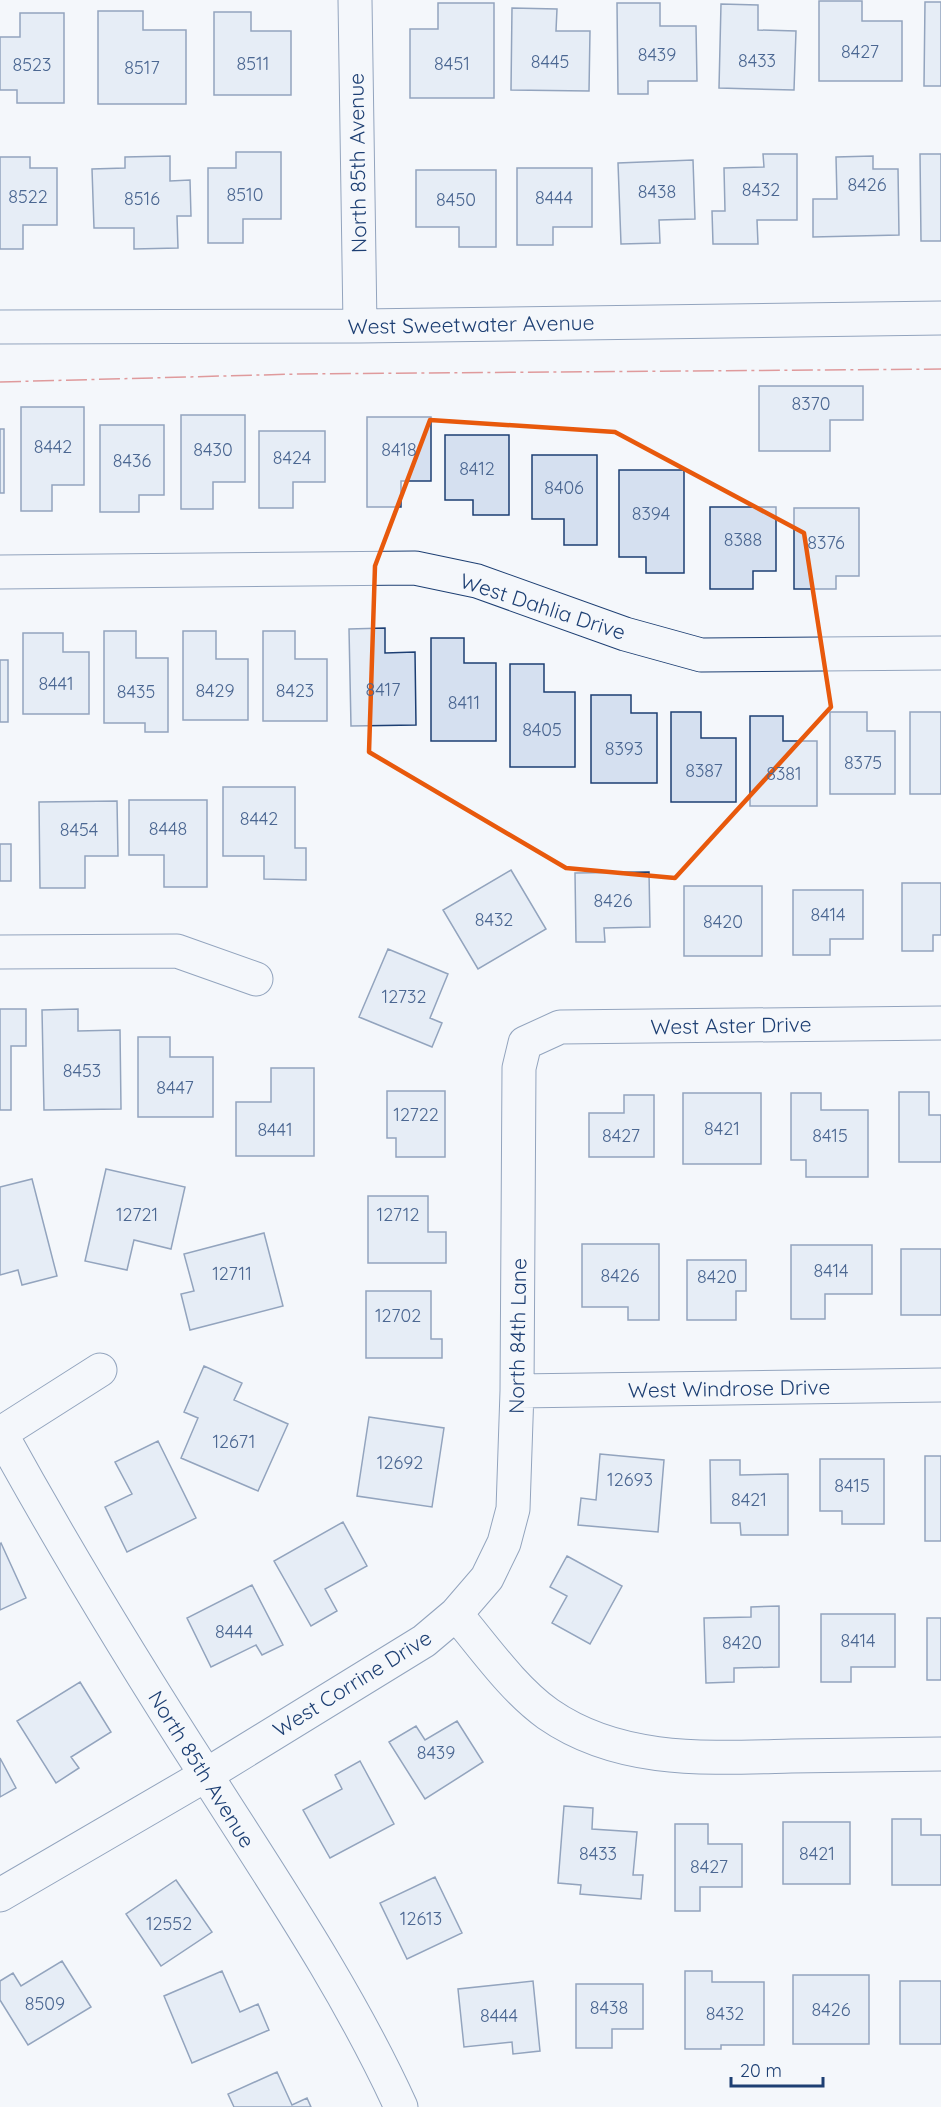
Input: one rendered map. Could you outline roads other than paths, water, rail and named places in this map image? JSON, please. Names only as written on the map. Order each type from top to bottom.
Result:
[{"type":"street","name":"North 85th Avenue","points":[[355,0],[360,326]]},
{"type":"street","name":"West Sweetwater Avenue","points":[[0,327],[360,326],[941,318]]},
{"type":"street","name":"West Dahlia Drive","points":[[0,572],[415,568],[477,581],[625,634],[701,655],[941,653]]},
{"type":"street","points":[[0,952],[177,951],[256,979]]},
{"type":"street","name":"West Aster Drive","points":[[525,1043],[560,1027],[941,1023]]},
{"type":"street","name":"North 84th Lane","points":[[456,1614],[487,1578],[504,1543],[513,1509],[517,1391],[519,1068],[525,1043]]},
{"type":"street","points":[[4,1447],[100,1370]]},
{"type":"street","name":"West Windrose Drive","points":[[517,1391],[941,1385]]},
{"type":"street","name":"North 85th Avenue","points":[[4,1447],[119,1636],[310,1937],[380,2061],[401,2107]]},
{"type":"street","points":[[456,1614],[521,1690],[547,1713],[573,1729],[622,1747],[667,1756],[707,1758],[941,1754]]},
{"type":"street","name":"West Corrine Drive","points":[[0,1895],[206,1775],[424,1641],[456,1614]]}]
